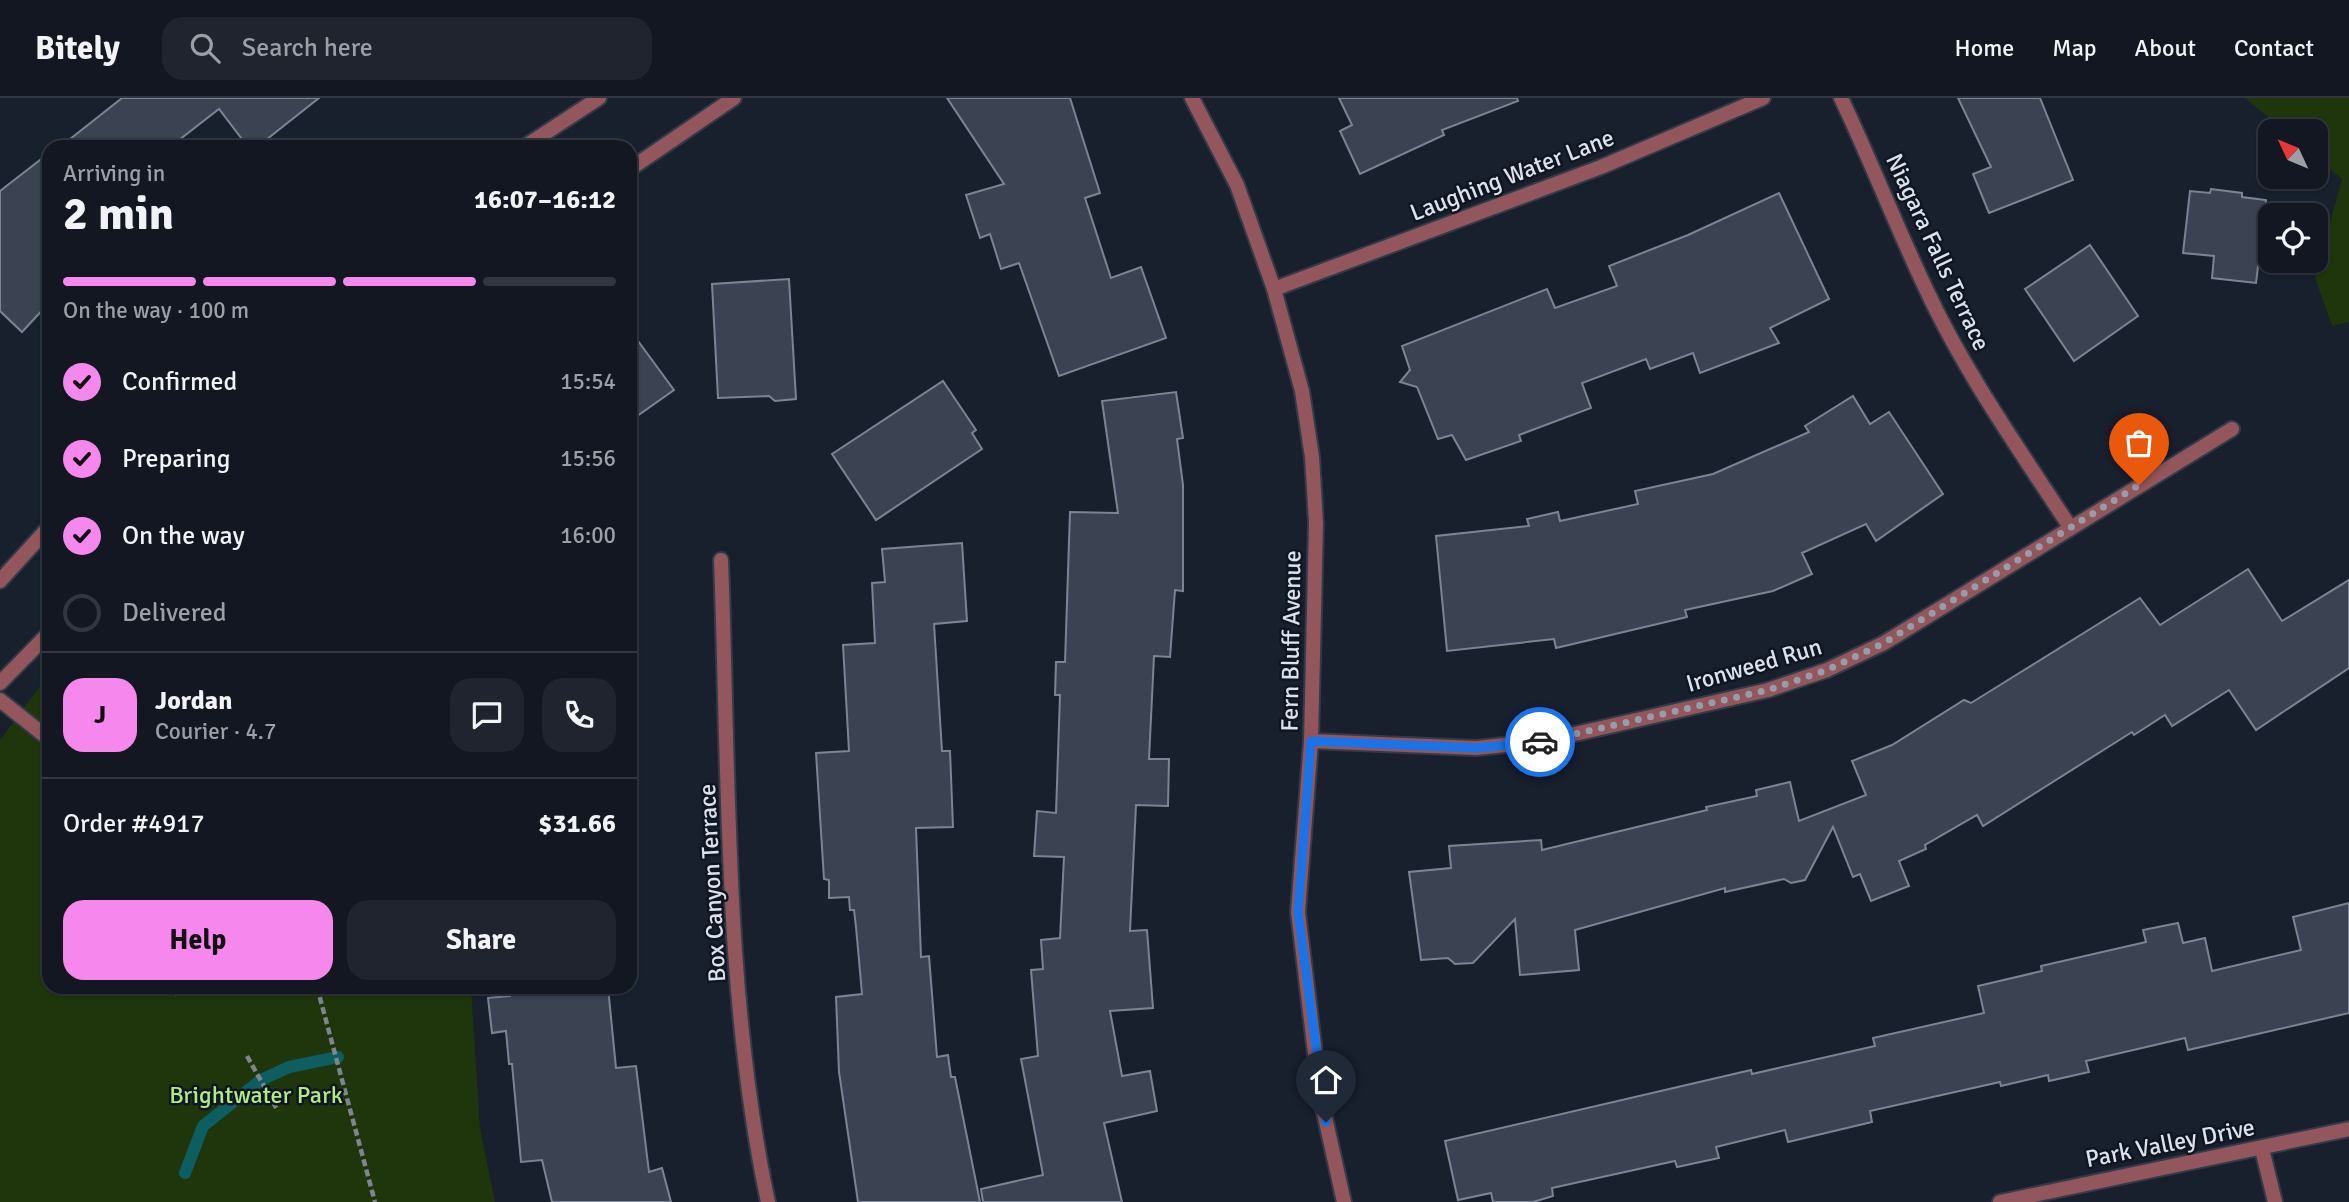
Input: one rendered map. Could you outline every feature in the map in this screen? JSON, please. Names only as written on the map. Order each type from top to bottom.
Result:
[{"type":"street","points":[[535,140],[599,98]]},
{"type":"street","points":[[637,164],[734,98]]},
{"type":"street","name":"Fern Bluff Avenue","points":[[1192,98],[1237,185],[1273,289],[1301,391],[1312,457],[1316,523],[1311,741],[1298,912],[1320,1095],[1344,1202]]},
{"type":"street","name":"Laughing Water Lane","points":[[1273,289],[1601,167],[1763,98]]},
{"type":"street","name":"Niagara Falls Terrace","points":[[1841,98],[1878,174],[1926,290],[1971,375],[2070,527]]},
{"type":"street","name":"Ironweed Run","points":[[1311,741],[1476,748],[1544,741],[1768,690],[1827,670],[1884,643],[2232,429]]},
{"type":"street","points":[[0,581],[42,535]]},
{"type":"street","name":"Box Canyon Terrace","points":[[721,560],[735,922],[745,1060],[768,1202]]},
{"type":"street","points":[[0,683],[42,640]]},
{"type":"street","points":[[0,700],[42,733]]},
{"type":"street","name":"Park Valley Drive","points":[[2000,1202],[2166,1165],[2262,1149],[2349,1129]]},
{"type":"street","points":[[2262,1149],[2275,1202]]},
{"type":"path","points":[[319,994],[375,1202]]},
{"type":"path","points":[[247,1056],[278,1111]]},
{"type":"green space","points":[[2245,98],[2349,98],[2349,322],[2332,326],[2315,278],[2316,273],[2328,273],[2328,230],[2342,179],[2328,168],[2328,119],[2270,119]]},
{"type":"green space","name":"Brightwater Park","points":[[42,683],[42,994],[471,994],[480,1128],[495,1202],[0,1202],[0,740]]},
{"type":"building","points":[[122,98],[319,98],[266,140],[243,140],[219,109],[179,140],[69,140]]},
{"type":"building","points":[[947,98],[1070,98],[1100,193],[1085,198],[1111,278],[1141,267],[1166,338],[1059,376],[1019,263],[1001,269],[990,234],[980,238],[966,195],[1004,184]]},
{"type":"building","points":[[1339,98],[1517,98],[1518,101],[1442,130],[1444,135],[1360,174],[1340,131],[1352,125]]},
{"type":"building","points":[[1958,98],[2040,98],[2073,180],[1989,213],[1973,174],[1991,167]]},
{"type":"building","points":[[42,158],[42,311],[22,332],[0,311],[0,191]]},
{"type":"building","points":[[2211,189],[2242,193],[2242,197],[2266,200],[2266,203],[2258,203],[2256,283],[2212,278],[2214,256],[2183,253],[2190,191],[2210,193]]},
{"type":"building","points":[[1779,193],[1829,299],[1770,328],[1779,343],[1700,373],[1693,353],[1650,369],[1646,359],[1582,383],[1591,408],[1519,435],[1521,441],[1466,460],[1452,435],[1438,439],[1417,387],[1400,382],[1410,370],[1402,346],[1547,289],[1555,308],[1617,286],[1609,266],[1688,235]]},
{"type":"building","points":[[2090,245],[2138,316],[2074,361],[2025,289]]},
{"type":"building","points":[[789,279],[796,399],[775,401],[769,396],[718,398],[712,284]]},
{"type":"building","points":[[637,340],[674,390],[637,416]]},
{"type":"building","points":[[943,381],[976,430],[972,433],[982,449],[876,520],[832,454]]},
{"type":"building","points":[[1176,392],[1183,438],[1177,439],[1183,485],[1183,591],[1175,590],[1170,657],[1154,656],[1149,759],[1169,759],[1168,806],[1136,805],[1130,931],[1147,930],[1153,1008],[1110,1011],[1122,1076],[1150,1071],[1157,1111],[1104,1123],[1122,1202],[983,1202],[981,1189],[1043,1175],[1021,1059],[1038,1056],[1031,970],[1043,969],[1041,940],[1060,938],[1064,857],[1034,856],[1037,811],[1056,813],[1060,695],[1055,695],[1056,662],[1065,662],[1070,512],[1118,513],[1102,401]]},
{"type":"building","points":[[1853,396],[1870,424],[1889,412],[1943,494],[1876,541],[1866,524],[1802,553],[1812,574],[1773,591],[1685,610],[1687,617],[1556,648],[1554,639],[1447,651],[1436,536],[1529,526],[1527,519],[1558,512],[1560,521],[1638,504],[1635,491],[1713,474],[1809,432],[1805,426]]},
{"type":"building","points":[[962,543],[967,621],[934,624],[942,751],[950,751],[953,827],[916,828],[921,957],[929,956],[937,1057],[948,1055],[951,1077],[955,1077],[980,1202],[858,1202],[839,1072],[836,997],[862,994],[856,927],[849,897],[829,898],[829,880],[824,879],[816,753],[849,751],[843,645],[875,643],[872,583],[885,582],[882,549]]},
{"type":"building","points":[[2248,569],[2282,621],[2349,580],[2349,668],[2256,730],[2229,690],[2172,726],[2165,715],[2134,735],[2132,732],[1983,826],[1977,815],[1925,845],[1926,849],[1899,861],[1909,886],[1871,901],[1860,874],[1853,877],[1833,827],[1805,880],[1791,883],[1784,879],[1725,892],[1725,888],[1575,930],[1579,970],[1520,975],[1515,919],[1473,963],[1455,964],[1448,958],[1421,960],[1409,872],[1451,868],[1449,846],[1541,840],[1542,850],[1707,810],[1706,807],[1757,796],[1756,790],[1790,782],[1799,821],[1866,795],[1852,761],[1892,745],[1964,700],[1971,703],[2140,598],[2160,625]]},
{"type":"building","points":[[2349,903],[2349,1013],[2188,1050],[2185,1038],[2086,1061],[2089,1072],[2049,1081],[2048,1075],[2001,1086],[2000,1082],[1870,1111],[1872,1122],[1788,1142],[1785,1130],[1716,1147],[1719,1158],[1677,1167],[1675,1161],[1552,1188],[1553,1196],[1533,1202],[1493,1202],[1491,1193],[1458,1200],[1445,1141],[1751,1070],[1752,1074],[1875,1046],[1873,1038],[1984,1013],[1978,986],[2042,971],[2041,966],[2146,942],[2143,930],[2178,923],[2183,943],[2205,938],[2212,971],[2301,950],[2293,917]]},
{"type":"building","points":[[609,994],[616,1068],[636,1066],[649,1172],[662,1168],[671,1202],[552,1202],[542,1160],[521,1162],[512,1064],[509,1064],[506,1031],[492,1033],[488,998]]},
{"type":"waterway","points":[[185,1173],[203,1126],[261,1080],[289,1067],[338,1057]]},
{"type":"way so far","points":[[1540,742],[1768,690],[1827,670],[1884,643],[2139,485]]},
{"type":"route","points":[[1326,1122],[1320,1095],[1298,912],[1311,741],[1476,748],[1540,742]]}]
